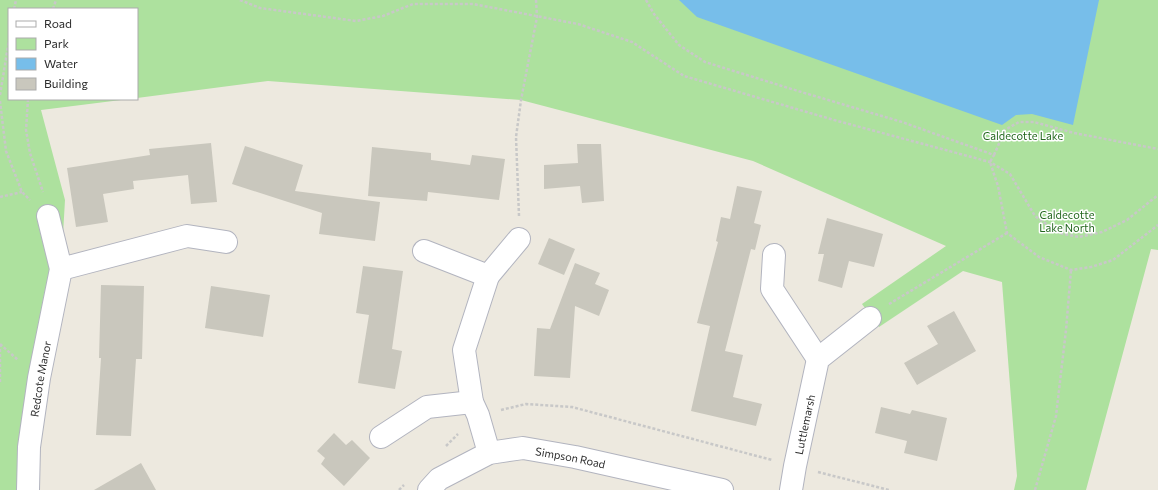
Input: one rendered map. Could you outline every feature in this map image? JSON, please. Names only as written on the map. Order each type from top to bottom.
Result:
[{"type":"street","name":"Redcote Manor","points":[[28,490],[29,447],[39,378],[61,269],[48,216]]},
{"type":"street","points":[[61,269],[188,236],[226,242]]},
{"type":"street","points":[[489,453],[475,409],[464,350],[488,276],[519,239]]},
{"type":"street","points":[[424,251],[488,276]]},
{"type":"street","points":[[774,255],[772,290],[818,359],[870,318]]},
{"type":"street","name":"Luttlemarsh","points":[[791,490],[818,359]]},
{"type":"street","points":[[381,437],[427,407],[475,409]]},
{"type":"street","name":"Simpson Road","points":[[429,490],[439,479],[489,453],[523,448],[575,457],[720,490]]},
{"type":"path","points":[[240,0],[260,8],[356,21],[383,16],[413,4],[473,4],[578,24],[632,42],[684,76],[834,120],[990,162],[1010,174],[1035,216],[1059,233],[1079,237],[1102,232],[1126,220],[1158,195]]},
{"type":"path","points":[[519,239],[516,137],[521,100],[537,17],[536,0]]},
{"type":"path","points":[[646,0],[654,14],[679,45],[706,62],[902,122],[994,155]]},
{"type":"path","points":[[0,95],[8,46]]},
{"type":"path","points":[[28,100],[26,130],[30,153],[42,186],[48,216]]},
{"type":"path","points":[[0,101],[6,151],[22,192],[48,216]]},
{"type":"path","points":[[1158,149],[1074,133],[1034,122],[1019,122],[1005,130],[990,162],[998,186],[1007,233],[1039,256],[1070,270],[1091,267],[1113,260],[1158,225]]},
{"type":"path","points":[[0,197],[22,192]]},
{"type":"path","points":[[870,318],[884,307],[1007,233]]},
{"type":"path","points":[[1035,490],[1056,416],[1066,330],[1070,270]]},
{"type":"path","points":[[0,344],[0,382]]},
{"type":"path","points":[[444,447],[475,409],[526,404],[572,407],[889,490]]},
{"type":"path","points":[[400,490],[405,485]]},
{"type":"green space","name":"Caldecotte Lake","points":[[0,0],[1158,0],[1158,250],[1151,249],[1086,490],[1014,490],[1017,476],[1002,282],[963,271],[879,327],[862,304],[946,246],[753,161],[521,100],[268,81],[138,98],[138,8],[8,8],[8,100],[121,100],[41,110],[65,200],[61,269],[28,490],[0,490]]},
{"type":"water","name":"Caldecotte Lake","points":[[679,0],[1099,0],[1073,125],[1032,114],[1016,115],[1002,125],[697,17]]},
{"type":"building","points":[[211,143],[217,202],[191,204],[188,175],[133,181],[134,189],[103,194],[108,222],[76,227],[67,168],[150,155],[149,149]]},
{"type":"building","points":[[577,144],[601,144],[604,201],[582,203],[580,186],[544,189],[544,165],[578,163]]},
{"type":"building","points":[[245,146],[303,165],[295,191],[380,202],[375,241],[319,234],[322,213],[232,184]]},
{"type":"building","points":[[372,147],[431,153],[431,160],[470,165],[472,155],[505,159],[499,200],[428,192],[427,201],[368,196]]},
{"type":"building","points":[[737,186],[762,191],[754,223],[761,225],[755,250],[751,249],[725,351],[743,355],[733,397],[762,404],[756,426],[691,411],[710,326],[697,323],[718,242],[716,241],[721,217],[730,219]]},
{"type":"building","points":[[827,218],[883,234],[874,267],[849,261],[842,288],[818,281],[824,254],[818,254]]},
{"type":"building","points":[[549,238],[575,249],[564,275],[538,264]]},
{"type":"building","points":[[575,263],[600,273],[595,284],[609,290],[599,316],[575,306],[570,378],[534,376],[537,328],[550,329]]},
{"type":"building","points":[[363,266],[403,271],[392,349],[402,351],[395,389],[358,383],[369,315],[356,313]]},
{"type":"building","points":[[101,285],[144,286],[142,359],[136,359],[131,436],[96,435],[101,358],[99,358]]},
{"type":"building","points":[[211,286],[270,295],[263,337],[205,328]]},
{"type":"building","points":[[954,311],[976,351],[917,385],[904,363],[938,344],[927,326]]},
{"type":"building","points":[[881,407],[910,414],[912,410],[947,418],[937,461],[904,453],[907,441],[875,433]]},
{"type":"building","points":[[334,433],[346,445],[352,440],[370,458],[344,486],[321,464],[325,458],[317,451]]},
{"type":"building","points":[[141,463],[156,490],[94,490]]},
{"type":"park label","name":"Caldecotte Lake North","points":[[1067,220]]}]
